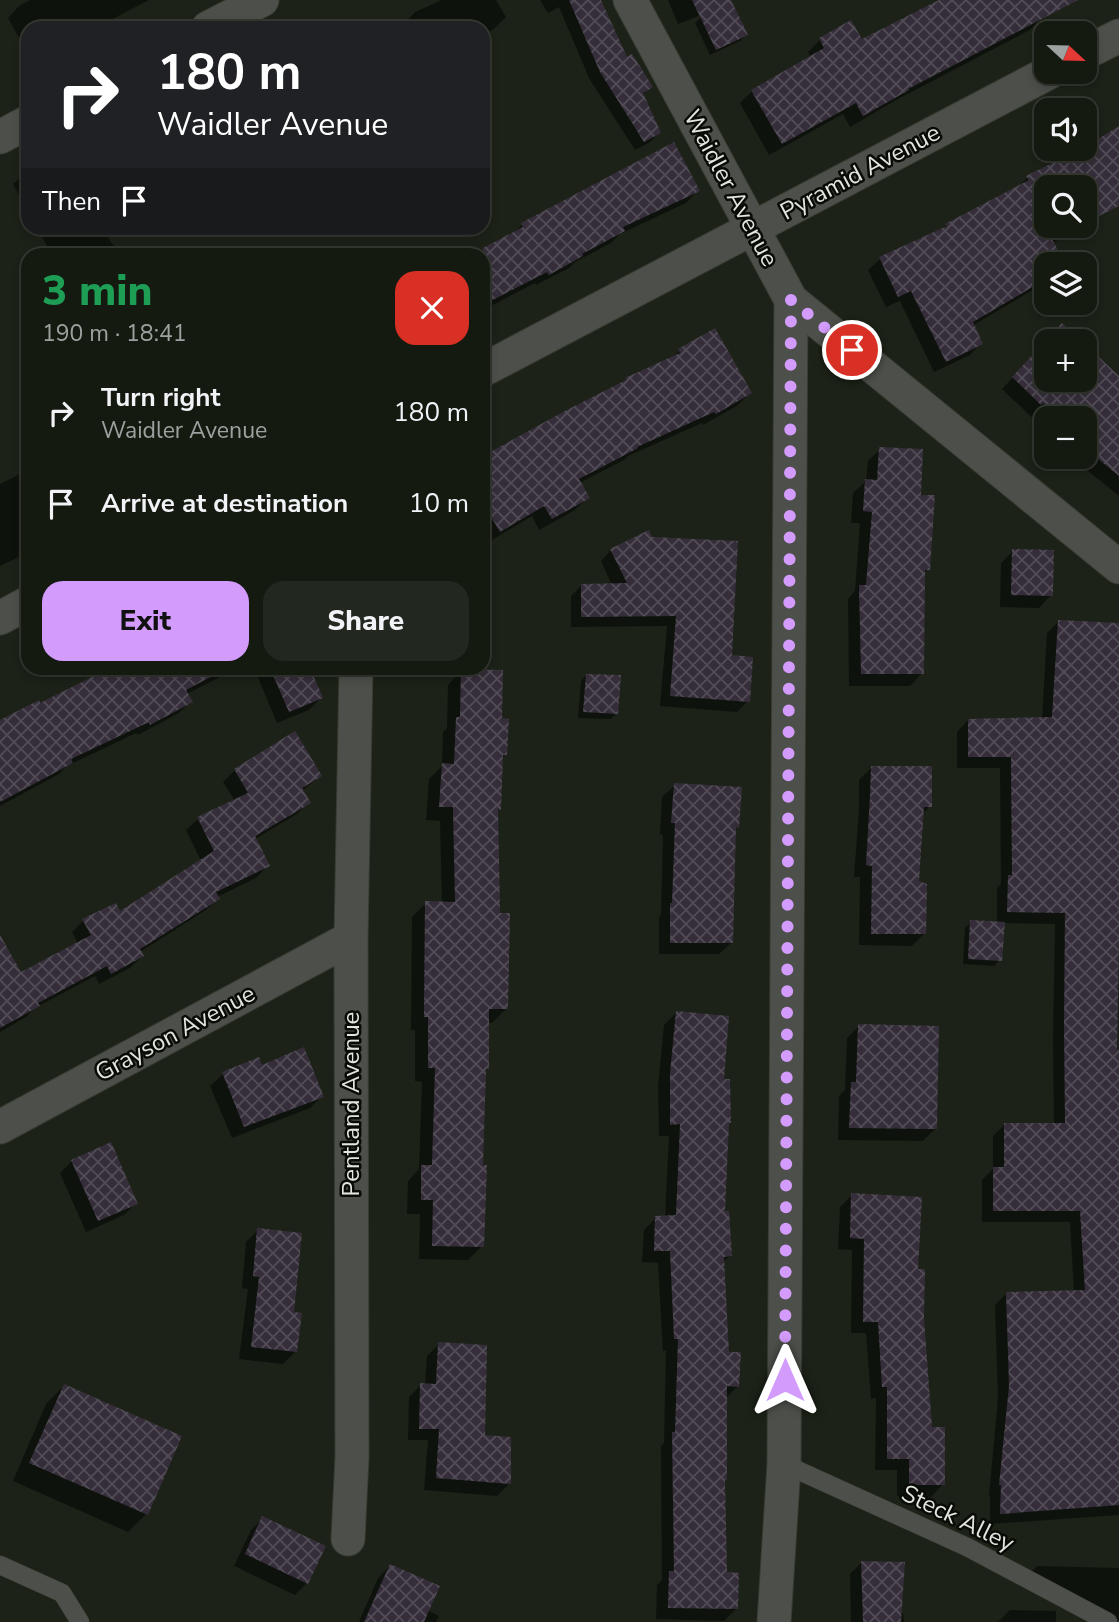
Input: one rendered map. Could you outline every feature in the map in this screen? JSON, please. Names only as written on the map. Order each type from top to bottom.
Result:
[{"type":"street","points":[[222,21],[262,0]]},
{"type":"street","name":"Waidler Avenue","points":[[630,0],[791,300],[1119,567]]},
{"type":"street","points":[[1097,47],[1119,36]]},
{"type":"street","name":"Pyramid Avenue","points":[[490,366],[1034,80]]},
{"type":"street","points":[[0,137],[21,126]]},
{"type":"street","points":[[774,1622],[784,1464],[791,300]]},
{"type":"street","points":[[0,618],[21,607]]},
{"type":"street","name":"Pentland Avenue","points":[[348,1539],[352,1457],[351,938],[356,675]]},
{"type":"street","name":"Grayson Avenue","points":[[0,1127],[351,938]]},
{"type":"lane","name":"Steck Alley","points":[[784,1464],[967,1547],[1108,1622]]},
{"type":"lane","points":[[0,1565],[62,1593],[80,1622]]},
{"type":"building","points":[[569,0],[601,0],[627,57],[632,54],[653,87],[643,93],[661,133],[644,142],[600,72]]},
{"type":"building","points":[[692,0],[731,0],[748,35],[716,50]]},
{"type":"building","points":[[939,0],[1078,0],[1034,21],[863,116],[856,103],[782,144],[751,90],[824,48],[819,38],[851,20],[862,39]]},
{"type":"building","points":[[1119,126],[1119,206],[1097,217],[1097,175],[1034,175],[1034,238],[1054,238],[1052,239],[1059,252],[1034,252],[1034,286],[973,322],[983,344],[946,362],[911,291],[898,297],[879,257],[947,226],[945,224],[1029,180],[1026,176],[1057,161],[1097,161],[1097,140]]},
{"type":"building","points":[[674,142],[700,191],[623,227],[625,231],[549,275],[547,272],[490,301],[490,248],[483,248],[523,227],[521,223]]},
{"type":"building","points":[[1062,323],[1069,329],[1056,329]]},
{"type":"building","points":[[715,328],[752,393],[716,414],[714,412],[637,447],[579,479],[590,498],[552,519],[544,506],[500,532],[490,515],[490,452],[626,380],[625,378],[680,353],[678,349]]},
{"type":"building","points":[[1034,353],[1034,392],[1097,392],[1097,355],[1119,376],[1119,476],[1097,458],[1097,406],[1041,405],[1012,377]]},
{"type":"building","points":[[879,447],[923,449],[921,495],[935,495],[930,570],[925,570],[924,674],[861,674],[859,585],[866,585],[872,512],[863,511],[865,479],[877,480]]},
{"type":"building","points":[[649,530],[652,537],[738,541],[732,655],[753,657],[750,702],[670,696],[676,616],[581,617],[581,584],[627,583],[610,549]]},
{"type":"building","points":[[1012,549],[1054,550],[1053,596],[1011,595]]},
{"type":"building","points":[[1058,620],[1119,623],[1119,1505],[1000,1514],[999,1485],[1009,1386],[1006,1292],[1085,1290],[1080,1211],[993,1211],[993,1167],[1004,1167],[1004,1123],[1065,1123],[1065,913],[1007,912],[1008,875],[1012,875],[1011,757],[968,757],[968,719],[1052,717]]},
{"type":"building","points":[[490,670],[503,670],[502,718],[509,719],[507,755],[503,755],[501,810],[498,809],[500,913],[510,913],[508,1009],[489,1009],[489,1069],[486,1069],[483,1165],[487,1165],[484,1247],[432,1246],[433,1200],[421,1200],[421,1165],[432,1165],[435,1068],[428,1068],[428,1017],[424,1017],[425,901],[455,902],[453,807],[439,807],[442,763],[454,764],[456,717],[460,717],[461,675],[490,675]]},
{"type":"building","points":[[586,674],[621,675],[618,714],[583,712]]},
{"type":"building","points":[[96,675],[215,675],[186,690],[193,702],[150,725],[149,722],[71,759],[73,763],[0,802],[0,720],[39,700],[40,703]]},
{"type":"building","points":[[273,675],[313,675],[323,698],[289,712]]},
{"type":"building","points":[[295,731],[322,776],[302,788],[311,803],[255,836],[270,866],[216,892],[220,899],[140,949],[144,956],[111,974],[107,966],[38,1003],[40,1006],[0,1028],[0,935],[21,972],[91,935],[82,919],[116,903],[120,911],[214,851],[197,817],[248,793],[234,769]]},
{"type":"building","points":[[871,766],[932,766],[932,807],[924,807],[919,881],[927,884],[926,934],[871,934],[872,866],[866,865]]},
{"type":"building","points":[[674,783],[742,787],[739,828],[736,827],[733,943],[670,943]]},
{"type":"building","points":[[970,920],[1005,922],[1002,961],[968,959]]},
{"type":"building","points":[[676,1011],[729,1016],[724,1079],[730,1079],[731,1123],[725,1211],[729,1211],[732,1256],[724,1257],[729,1352],[741,1352],[739,1387],[727,1386],[725,1480],[727,1572],[739,1573],[738,1609],[668,1608],[669,1571],[674,1571],[672,1432],[675,1432],[678,1339],[674,1339],[670,1251],[654,1251],[655,1216],[676,1215],[680,1124],[670,1125],[670,1073]]},
{"type":"building","points":[[858,1024],[939,1026],[937,1129],[849,1128],[851,1082],[856,1082]]},
{"type":"building","points":[[304,1047],[324,1097],[244,1127],[222,1072],[259,1057],[262,1065]]},
{"type":"building","points":[[111,1142],[138,1204],[98,1221],[71,1160]]},
{"type":"building","points":[[851,1193],[922,1197],[918,1269],[925,1269],[924,1319],[932,1427],[945,1427],[945,1485],[909,1485],[909,1459],[887,1459],[887,1387],[882,1387],[878,1322],[863,1322],[864,1239],[850,1238]]},
{"type":"building","points":[[257,1228],[302,1233],[294,1312],[302,1313],[297,1352],[251,1347],[259,1277],[253,1276]]},
{"type":"building","points":[[438,1342],[487,1345],[485,1435],[511,1437],[511,1484],[436,1478],[439,1429],[419,1429],[420,1383],[436,1384]]},
{"type":"building","points":[[64,1384],[182,1436],[148,1515],[29,1463]]},
{"type":"building","points":[[262,1516],[326,1546],[308,1584],[245,1554]]},
{"type":"building","points":[[861,1561],[905,1562],[901,1622],[863,1622]]},
{"type":"building","points":[[390,1564],[440,1586],[424,1622],[364,1622]]},
{"type":"route","points":[[785,1380],[791,300],[852,350]]}]
